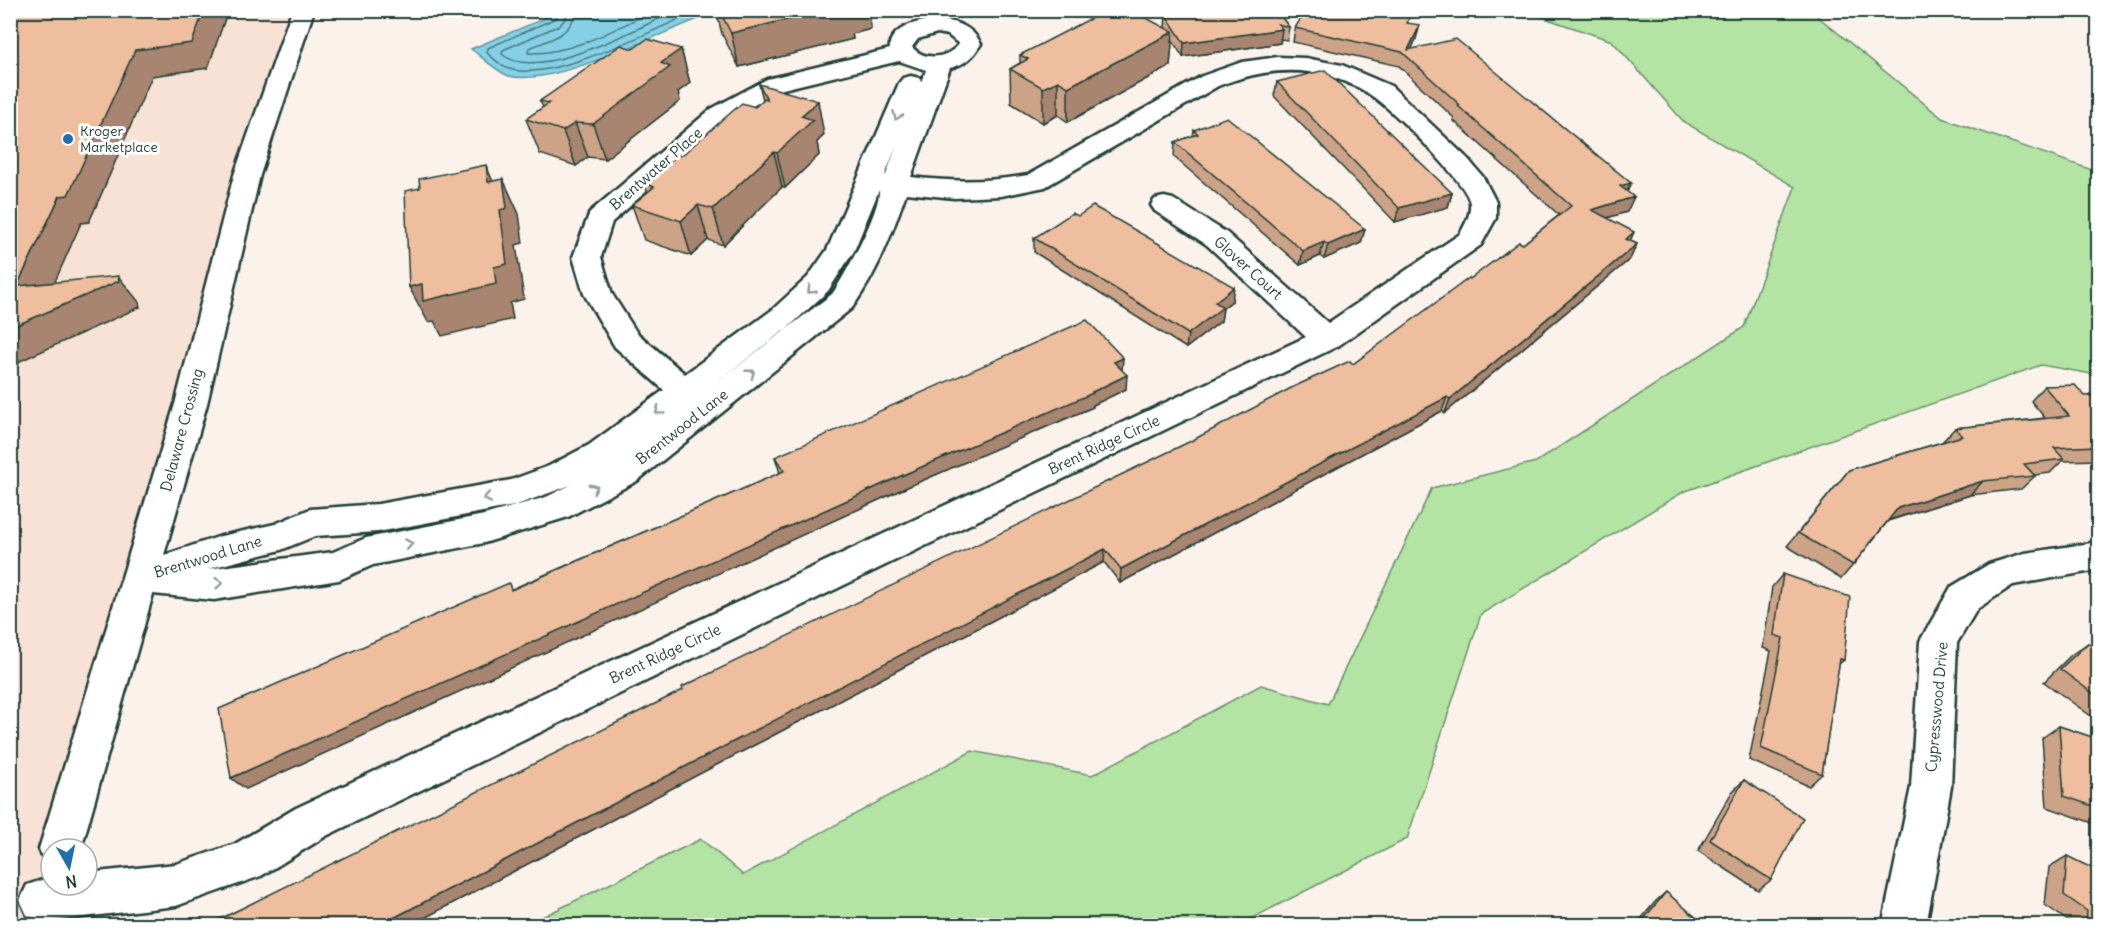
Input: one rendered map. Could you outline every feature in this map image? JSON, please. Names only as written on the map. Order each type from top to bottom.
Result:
[{"type":"street","name":"Delaware Crossing","points":[[64,837],[190,404],[247,175],[303,10]]},
{"type":"street","name":"Brentwood Lane","points":[[140,578],[221,550],[281,536],[310,524],[345,519],[378,518],[514,493],[561,475],[698,398],[842,301],[859,277],[873,247],[883,182],[921,59]]},
{"type":"street","name":"Brentwater Place","points":[[698,398],[626,340],[598,294],[587,257],[600,218],[720,114],[775,84],[921,59]]},
{"type":"street","name":"Brent Ridge Circle","points":[[42,901],[176,885],[246,861],[311,822],[1326,339],[1471,239],[1482,218],[1483,202],[1474,183],[1459,164],[1382,91],[1334,70],[1305,65],[1278,64],[1242,69],[1210,81],[1036,181],[1002,188],[954,190],[883,182]]},
{"type":"street","name":"Glover Court","points":[[1164,205],[1217,239],[1326,339]]},
{"type":"street","name":"Brentwood Lane","points":[[140,578],[214,585],[339,566],[366,552],[484,529],[556,508],[625,472],[698,398]]},
{"type":"street","name":"Cypresswood Drive","points":[[1904,926],[1931,787],[1939,641],[1964,598],[2002,574],[2025,567],[2098,556]]},
{"type":"shaded area","points":[[10,11],[307,11],[266,166],[55,837],[39,837],[39,897],[43,897],[32,926],[10,925]]},
{"type":"green space","points":[[1524,11],[1811,11],[1942,118],[2098,172],[2098,375],[2041,365],[1683,492],[1481,614],[1407,839],[1239,925],[526,925],[701,839],[743,875],[972,751],[1092,775],[1261,685],[1328,704],[1432,488],[1536,462],[1744,327],[1795,187],[1684,122],[1612,41]]},
{"type":"water","points":[[562,11],[720,11],[583,65],[530,77],[504,74],[471,49]]},
{"type":"building","name":"Kroger Marketplace","points":[[10,10],[204,10],[192,43],[135,50],[68,195],[60,196],[17,286],[118,276],[119,281],[10,328]]},
{"type":"building","points":[[719,10],[827,10],[731,33]]},
{"type":"building","points":[[1107,10],[1119,14],[1131,10],[1173,32],[1068,87],[1058,81],[1043,88],[1010,69],[1028,59],[1020,55]]},
{"type":"building","points":[[1177,10],[1276,10],[1289,27],[1278,24],[1282,29],[1184,43],[1166,15],[1179,13]]},
{"type":"building","points":[[1306,10],[1382,10],[1410,16],[1407,23],[1420,25],[1408,50],[1456,39],[1631,183],[1620,186],[1634,197],[1592,210],[1634,232],[1626,239],[1637,244],[1450,399],[1447,397],[1121,569],[1105,549],[378,926],[206,926],[683,690],[682,687],[1191,441],[1293,387],[1350,361],[1353,364],[1519,242],[1523,244],[1571,206],[1458,106],[1460,105],[1402,52],[1295,28]]},
{"type":"building","points":[[647,39],[681,49],[661,63],[670,67],[593,124],[575,123],[563,131],[526,119],[549,103],[540,101],[621,45],[633,49]]},
{"type":"building","points":[[1325,70],[1452,193],[1399,208],[1277,82]]},
{"type":"building","points":[[759,84],[818,101],[801,116],[813,120],[777,153],[774,152],[713,209],[698,205],[681,221],[632,205],[654,187],[645,183],[678,155],[681,156],[742,103],[755,107],[765,98],[767,99]]},
{"type":"building","points":[[1227,117],[1365,229],[1328,245],[1324,242],[1303,251],[1175,142],[1198,134],[1194,130]]},
{"type":"building","points":[[486,165],[488,182],[503,179],[507,208],[500,210],[507,264],[494,267],[496,284],[423,301],[422,284],[409,287],[405,191],[420,188],[419,179]]},
{"type":"building","points":[[1093,206],[1234,287],[1215,302],[1223,307],[1188,334],[1034,238],[1072,213],[1078,216]]},
{"type":"building","points":[[1087,320],[1123,358],[1114,362],[1127,375],[1093,393],[903,475],[231,778],[219,709],[509,583],[511,590],[784,471],[775,457]]},
{"type":"building","points":[[2075,385],[2085,396],[2098,395],[2098,446],[2054,448],[2064,459],[2024,464],[2035,476],[1983,481],[1898,508],[1853,565],[1798,533],[1849,470],[1962,436],[1955,428],[2069,416],[2044,386]]},
{"type":"building","points":[[1783,574],[1850,597],[1844,660],[1840,659],[1822,774],[1761,748],[1783,638],[1774,635]]},
{"type":"building","points":[[2088,643],[2097,649],[2098,647],[2098,697],[2060,669]]},
{"type":"building","points":[[2059,726],[2098,739],[2098,808],[2064,796]]},
{"type":"building","points":[[1744,780],[1803,818],[1771,880],[1710,840]]},
{"type":"building","points":[[2067,856],[2098,871],[2098,926],[2086,926],[2087,911],[2064,895]]},
{"type":"building","points":[[1666,892],[1706,926],[1638,926]]},
{"type":"place","name":"Kroger Marketplace","points":[[68,139]]}]
